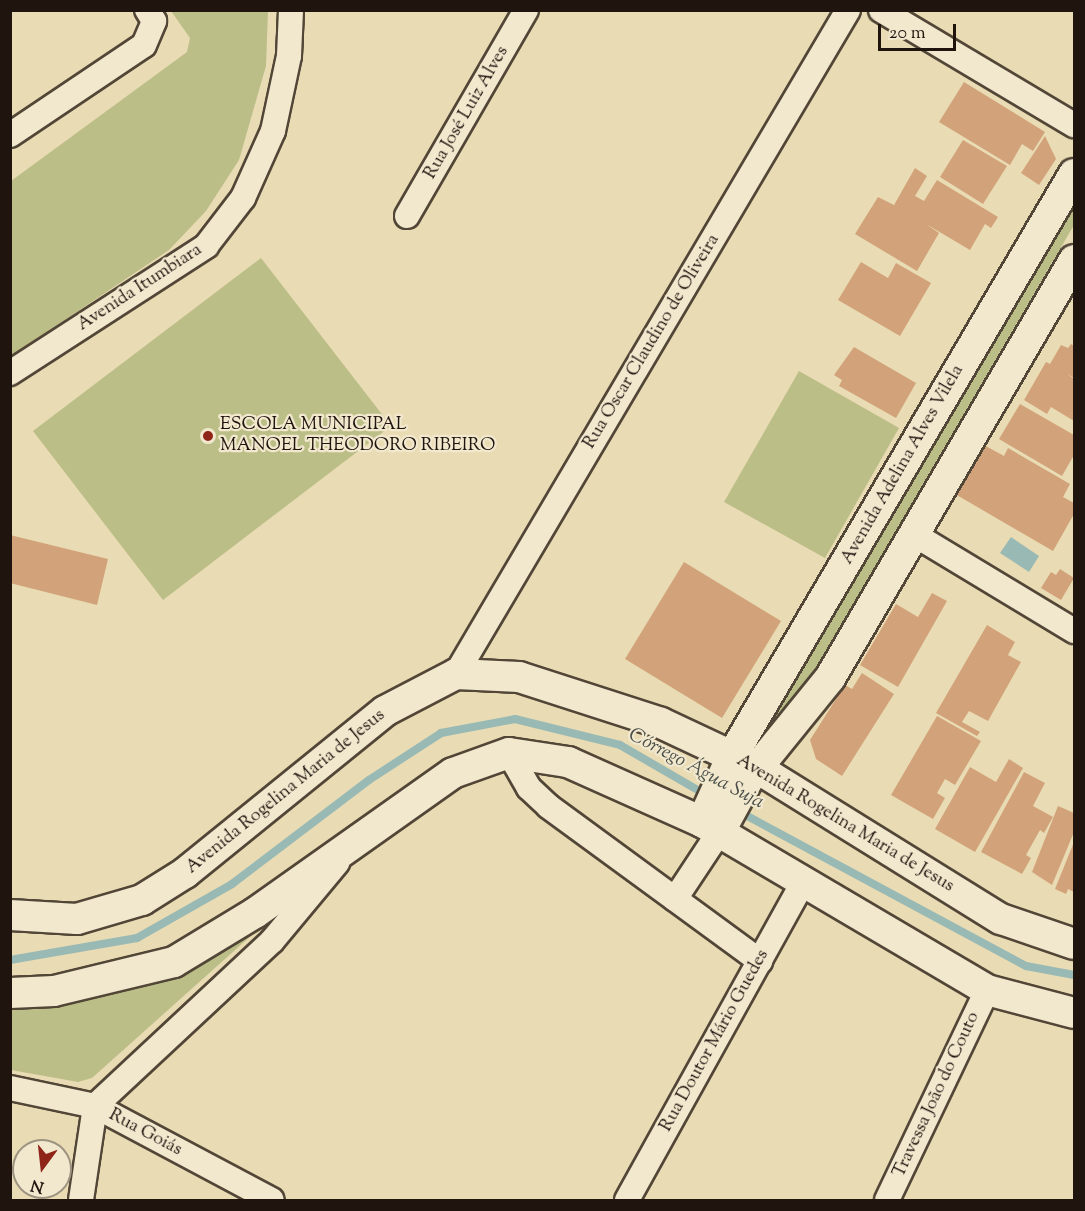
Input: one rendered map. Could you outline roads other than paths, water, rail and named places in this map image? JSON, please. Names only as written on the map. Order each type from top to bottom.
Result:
[{"type":"street","points":[[10,135],[144,45],[154,21],[147,10]]},
{"type":"street","name":"Avenida Itumbiara","points":[[10,374],[206,246],[243,198],[273,131],[289,56],[291,10]]},
{"type":"street","name":"Rua José Luiz Alves","points":[[407,216],[526,10]]},
{"type":"street","name":"Rua Oscar Claudino de Oliveira","points":[[456,674],[848,10]]},
{"type":"street","points":[[880,10],[1074,125]]},
{"type":"street","name":"Avenida Adelina Alves Vilela","points":[[742,767],[1074,174]]},
{"type":"street","points":[[675,898],[742,767],[830,678],[1074,260]]},
{"type":"street","points":[[915,535],[1074,630]]},
{"type":"street","name":"Avenida Rogelina Maria de Jesus","points":[[10,915],[77,919],[142,900],[185,873],[385,711],[456,674],[519,677],[661,723],[742,767],[1001,919],[1074,944]]},
{"type":"street","points":[[509,753],[529,788],[548,806],[760,961]]},
{"type":"street","points":[[10,993],[54,991],[174,962],[255,913],[453,772],[509,753],[568,762],[714,821],[804,881],[987,990],[1074,1013]]},
{"type":"street","points":[[81,1200],[95,1106],[272,941],[353,844]]},
{"type":"street","name":"Rua Doutor Mário Guedes","points":[[627,1200],[804,881]]},
{"type":"street","name":"Travessa João do Couto","points":[[887,1200],[987,990]]},
{"type":"street","name":"Rua Goiás","points":[[10,1088],[95,1106],[272,1200]]},
{"type":"water","points":[[1011,537],[1039,556],[1029,572],[1000,553]]},
{"type":"waterway","name":"Córrego Água Suja","points":[[10,960],[137,938],[232,884],[369,780],[441,733],[515,719],[620,745],[708,796]]},
{"type":"waterway","name":"Córrego Água Suja","points":[[738,811],[1026,966],[1074,975]]},
{"type":"place","name":"ESCOLA MUNICIPAL MANOEL THEODORO RIBEIRO","points":[[208,436]]}]
